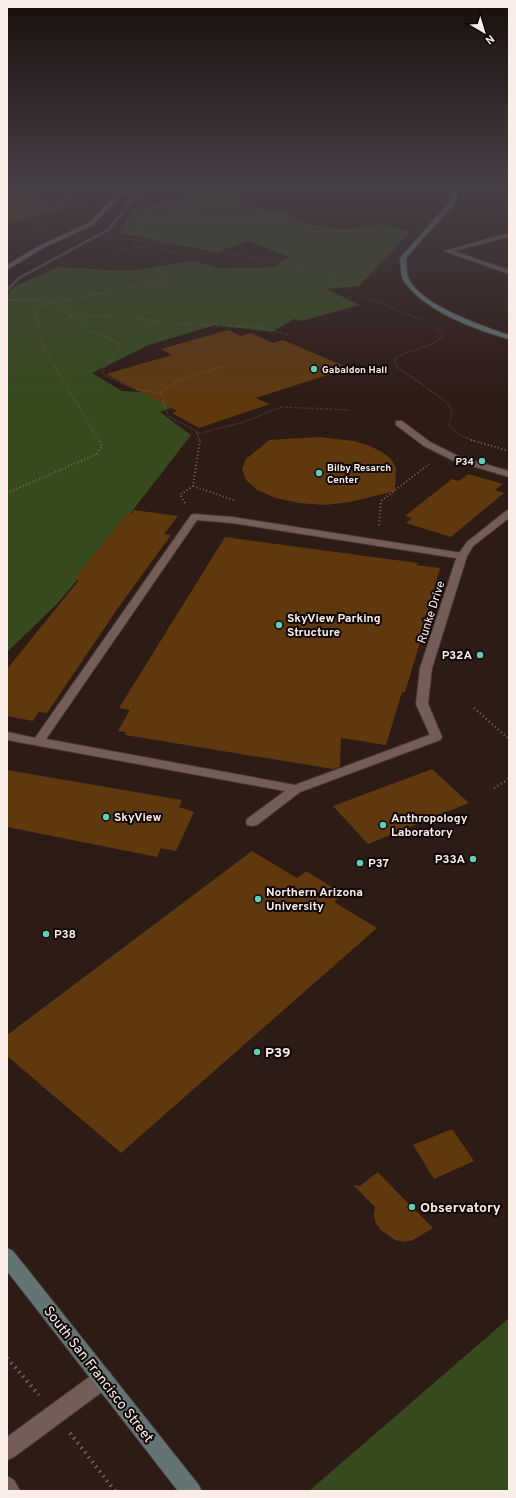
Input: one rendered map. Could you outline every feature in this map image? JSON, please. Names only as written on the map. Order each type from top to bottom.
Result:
[{"type":"street","points":[[7,268],[22,259]]},
{"type":"street","points":[[403,259],[406,279],[424,298],[441,310],[509,337]]},
{"type":"street","points":[[470,259],[509,272]]},
{"type":"street","points":[[399,423],[427,444],[444,453],[455,458],[509,474]]},
{"type":"street","name":"Runke Drive","points":[[296,789],[436,737],[422,704],[426,668],[462,556],[470,544],[509,513]]},
{"type":"street","points":[[38,742],[194,517],[232,520],[462,556]]},
{"type":"street","points":[[7,736],[296,789]]},
{"type":"street","points":[[252,822],[296,789]]},
{"type":"street","name":"South San Francisco Street","points":[[7,1257],[191,1491]]},
{"type":"street","points":[[7,1450],[103,1379]]},
{"type":"path","points":[[7,493],[97,454],[102,446],[44,350],[33,307],[165,281],[158,272],[157,268],[166,259]]},
{"type":"path","points":[[271,259],[287,261]]},
{"type":"path","points":[[276,259],[304,267],[326,279],[387,307],[428,323]]},
{"type":"path","points":[[7,300],[25,300],[51,303],[62,308],[75,323],[82,328],[114,338],[121,346],[102,372],[104,375],[134,389],[161,393]]},
{"type":"path","points":[[68,315],[120,316],[195,324],[266,328],[288,335]]},
{"type":"path","points":[[434,326],[440,330],[443,337],[431,344],[398,356],[395,360],[396,366],[440,397],[451,408],[452,415],[449,425],[453,432],[460,437],[509,451]]},
{"type":"path","points":[[161,393],[169,385],[225,366]]},
{"type":"path","points":[[161,393],[168,416],[196,431],[200,439],[193,486],[180,495],[194,517]]},
{"type":"path","points":[[197,434],[244,422],[281,407],[349,410]]},
{"type":"path","points":[[378,530],[381,501],[444,453]]},
{"type":"path","points":[[474,708],[509,739]]},
{"type":"path","points":[[494,788],[509,779]]},
{"type":"green space","points":[[286,259],[385,259],[359,286],[326,289],[360,305],[301,321],[294,319],[272,332],[215,325],[149,345],[92,373],[122,391],[192,394],[188,402],[160,412],[191,435],[99,554],[56,605],[7,652],[7,294],[15,286],[58,267],[129,271],[193,261],[220,268],[275,267]]},
{"type":"green space","points":[[509,1318],[509,1491],[309,1491]]},
{"type":"building","name":"Gabaldon Hall","points":[[228,330],[241,336],[251,333],[273,343],[283,340],[349,368],[256,398],[270,404],[199,428],[172,413],[177,411],[106,374],[172,355],[161,349]]},
{"type":"building","name":"Bilby Resarch Center","points":[[319,437],[354,441],[382,452],[391,459],[396,468],[395,491],[350,502],[325,505],[299,503],[276,498],[257,490],[246,480],[242,469],[246,459],[269,440]]},
{"type":"building","points":[[468,474],[503,484],[495,490],[504,493],[451,537],[406,523],[412,518],[405,516],[452,479],[459,481]]},
{"type":"building","points":[[134,510],[178,516],[164,534],[171,535],[118,608],[47,713],[39,712],[33,721],[7,716],[7,669],[79,580],[74,579],[93,555],[127,513],[131,514]]},
{"type":"building","name":"SkyView Parking Structure","points":[[225,537],[418,563],[416,565],[440,568],[424,622],[426,623],[405,692],[402,692],[386,745],[341,738],[340,767],[333,769],[125,735],[126,732],[118,731],[130,710],[119,708]]},
{"type":"building","name":"Anthropology Laboratory","points":[[432,769],[469,803],[368,844],[333,806]]},
{"type":"building","name":"SkyView","points":[[7,770],[182,800],[179,807],[194,812],[176,851],[161,848],[157,857],[7,827]]},
{"type":"building","points":[[252,851],[297,878],[306,871],[343,894],[334,902],[377,928],[121,1153],[7,1056],[7,1035]]},
{"type":"building","name":"Observatory","points":[[452,1129],[474,1161],[434,1179],[413,1145]]},
{"type":"building","points":[[378,1172],[433,1228],[413,1240],[405,1242],[395,1240],[381,1230],[376,1224],[374,1216],[375,1207],[353,1185],[360,1186]]},
{"type":"waterway","points":[[7,291],[19,278],[53,259]]},
{"type":"place","name":"Gabaldon Hall","points":[[314,369]]},
{"type":"place","name":"P34","points":[[482,461]]},
{"type":"place","name":"Bilby Resarch Center","points":[[319,473]]},
{"type":"place","name":"SkyView Parking Structure","points":[[279,625]]},
{"type":"place","name":"P32A","points":[[480,655]]},
{"type":"place","name":"SkyView","points":[[106,817]]},
{"type":"place","name":"Anthropology Laboratory","points":[[383,825]]},
{"type":"place","name":"P33A","points":[[473,859]]},
{"type":"place","name":"P37","points":[[360,863]]},
{"type":"place","name":"Northern Arizona University","points":[[258,899]]},
{"type":"place","name":"P38","points":[[46,934]]},
{"type":"place","name":"P39","points":[[257,1052]]},
{"type":"place","name":"Observatory","points":[[412,1207]]}]
